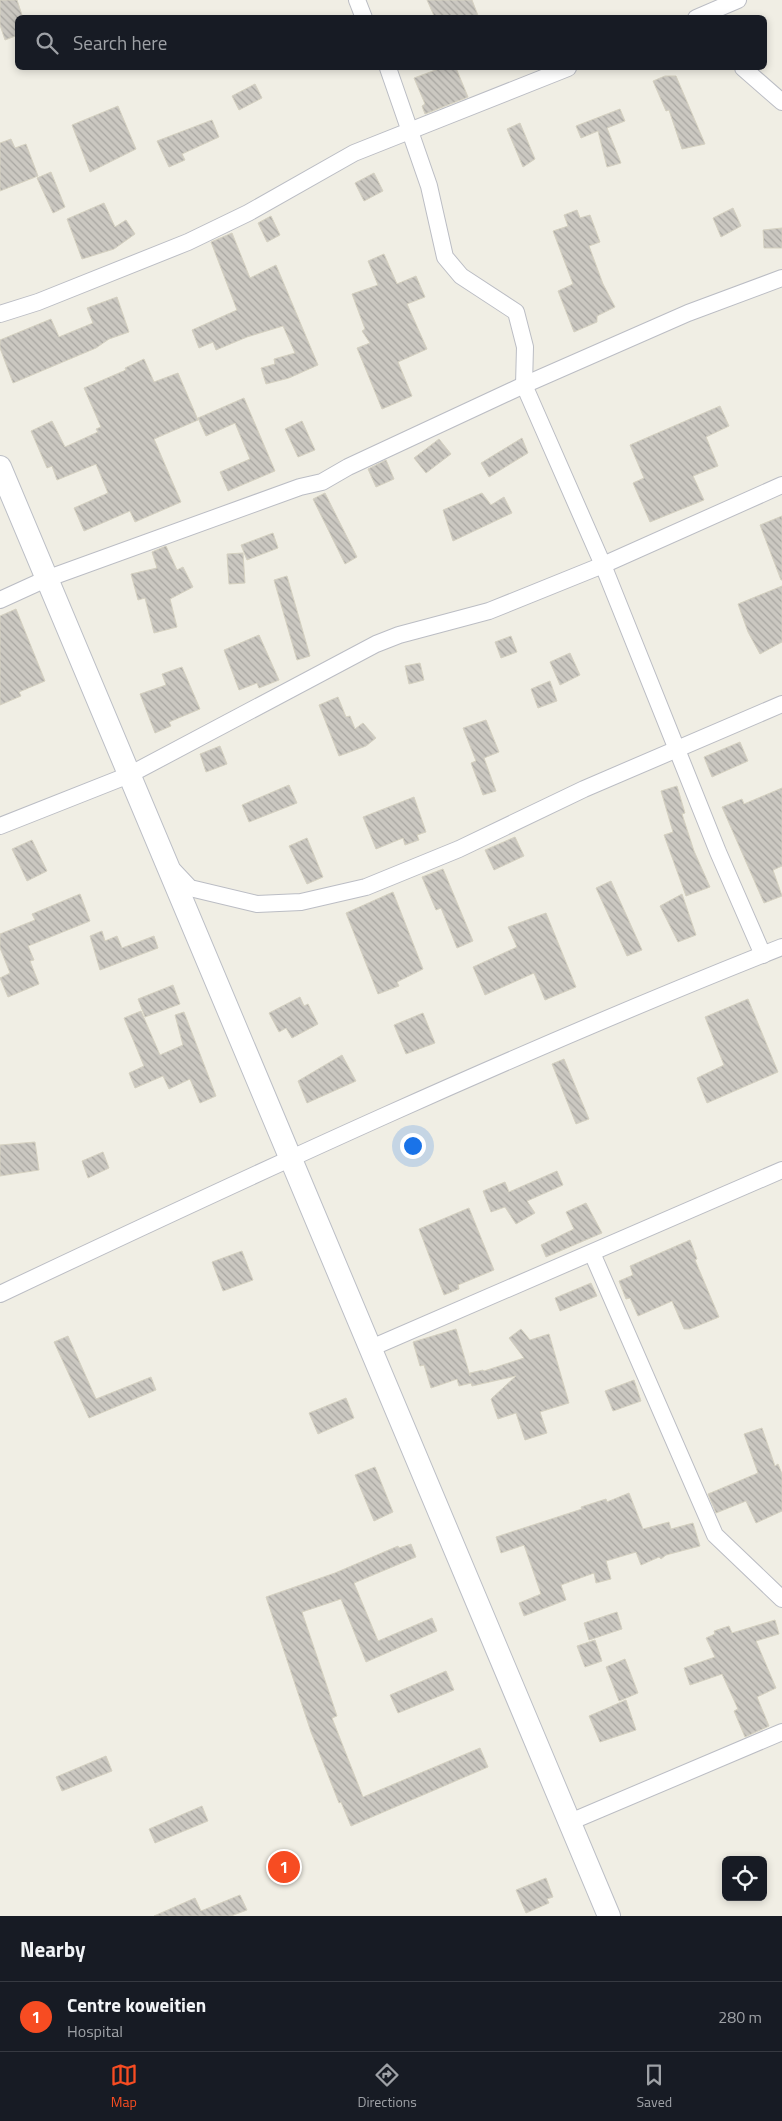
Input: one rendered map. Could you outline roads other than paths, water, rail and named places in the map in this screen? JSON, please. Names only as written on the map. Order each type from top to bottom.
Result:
[{"type":"street","points":[[357,0],[363,15]]},
{"type":"street","points":[[703,15],[738,0]]},
{"type":"street","points":[[389,70],[429,186],[445,257],[461,276],[516,312],[525,347],[524,385],[603,565],[762,955]]},
{"type":"street","points":[[0,314],[38,302],[188,242],[248,213],[354,153],[563,70]]},
{"type":"street","points":[[745,70],[782,102]]},
{"type":"street","points":[[0,600],[46,579],[300,487],[322,482],[348,467],[524,385],[688,313],[782,278]]},
{"type":"street","points":[[0,467],[292,1156],[609,1916]]},
{"type":"street","points":[[0,826],[129,775],[376,644],[399,635],[489,611],[603,565],[782,484]]},
{"type":"street","points":[[167,864],[190,888],[221,897],[257,904],[301,902],[366,887],[458,850],[676,748],[782,704]]},
{"type":"street","points":[[0,1294],[292,1156],[420,1099],[606,1021],[637,1005],[782,947]]},
{"type":"street","points":[[372,1348],[782,1170]]},
{"type":"street","points":[[592,1252],[715,1535],[782,1599]]},
{"type":"street","points":[[570,1822],[782,1732]]},
{"type":"place","name":"Centre koweitien","points":[[284,1867]]}]
